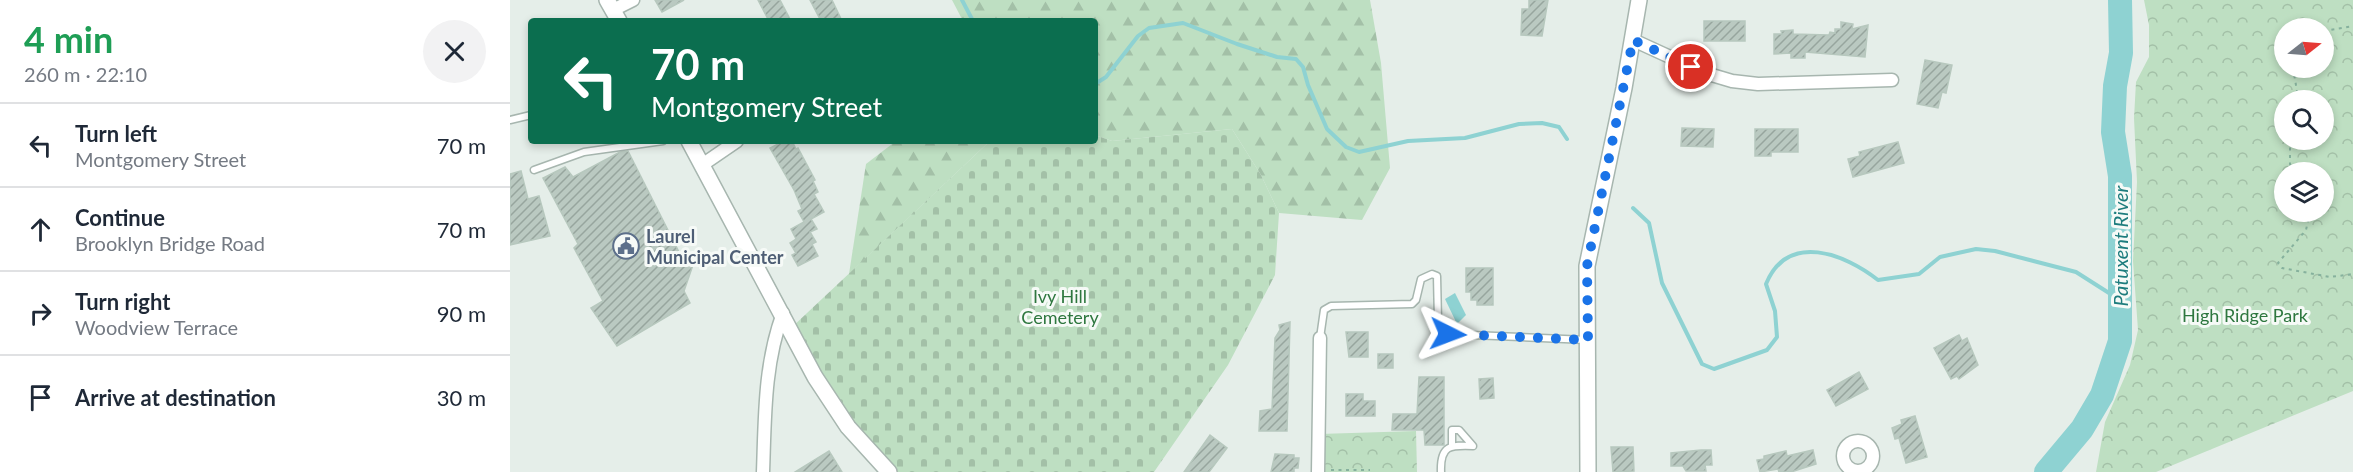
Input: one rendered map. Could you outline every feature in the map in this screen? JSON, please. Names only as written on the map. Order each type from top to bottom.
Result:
[{"type":"street","points":[[613,10],[633,0]]},
{"type":"street","points":[[1588,472],[1587,266],[1639,0]]},
{"type":"street","points":[[1633,40],[1705,73],[1732,81],[1758,84],[1892,80]]},
{"type":"street","points":[[691,144],[783,313],[815,378],[832,405],[867,451],[889,472]]},
{"type":"street","points":[[702,165],[732,144]]},
{"type":"street","points":[[763,472],[768,370],[775,334],[783,313]]},
{"type":"street","points":[[1318,471],[1320,338]]},
{"type":"lane","points":[[510,120],[528,116]]},
{"type":"lane","points":[[534,170],[584,152],[641,144]]},
{"type":"lane","points":[[1320,338],[1324,310],[1331,306],[1412,304],[1416,300],[1421,279],[1432,274],[1437,276],[1438,321],[1441,331],[1448,334],[1588,340]]},
{"type":"lane","points":[[1441,472],[1440,462],[1445,450],[1452,446]]},
{"type":"path","points":[[2334,29],[2353,26]]},
{"type":"path","points":[[2308,222],[2306,230],[2278,263],[2282,268],[2330,277],[2353,274]]},
{"type":"path","points":[[1318,471],[1370,470]]},
{"type":"green space","points":[[952,0],[1370,0],[1381,63],[1390,168],[1362,220],[1279,213],[1261,175],[1232,129],[1112,141],[1098,136],[1098,18],[961,18]]},
{"type":"green space","name":"High Ridge Park","points":[[2144,0],[2353,0],[2353,391],[2156,472],[2096,472],[2105,422],[2130,365],[2138,330],[2133,261],[2137,182],[2134,118],[2136,82],[2149,57],[2149,25]]},
{"type":"green space","name":"Ivy Hill Cemetery","points":[[1232,129],[1261,175],[1279,213],[1275,275],[1228,365],[1154,472],[891,472],[843,420],[790,329],[987,144],[1098,144],[1098,136],[1112,141]]},
{"type":"green space","points":[[892,144],[987,144],[849,274],[866,164]]},
{"type":"green space","points":[[1416,431],[1417,472],[1318,472],[1319,434]]},
{"type":"water","points":[[1455,293],[1466,315],[1457,324],[1445,299]]},
{"type":"building","points":[[655,0],[684,0],[662,12]]},
{"type":"building","points":[[758,0],[780,0],[789,18],[767,18]]},
{"type":"building","points":[[810,0],[832,0],[841,18],[819,18]]},
{"type":"building","points":[[1529,0],[1548,0],[1542,36],[1521,35],[1522,9],[1529,9]]},
{"type":"building","points":[[1704,21],[1745,21],[1745,41],[1704,41]]},
{"type":"building","points":[[1841,22],[1853,24],[1852,29],[1868,25],[1865,57],[1805,52],[1805,58],[1791,58],[1791,53],[1774,54],[1774,34],[1793,30],[1793,34],[1829,35],[1830,32],[1835,33],[1835,29],[1841,29]]},
{"type":"building","points":[[1925,60],[1952,65],[1946,93],[1942,92],[1938,108],[1917,104]]},
{"type":"building","points":[[1682,128],[1714,129],[1713,147],[1681,146]]},
{"type":"building","points":[[1755,129],[1798,129],[1798,152],[1771,152],[1771,156],[1755,156]]},
{"type":"building","points":[[1898,142],[1904,163],[1853,177],[1848,159],[1860,156],[1859,152]]},
{"type":"building","points":[[778,144],[794,144],[796,149],[798,148],[815,180],[813,181],[818,192],[814,194],[824,212],[811,219],[817,229],[810,232],[816,242],[812,244],[818,256],[798,266],[792,255],[796,253],[790,243],[796,239],[791,229],[804,222],[798,211],[802,209],[770,148]]},
{"type":"building","name":"Laurel Municipal Center","points":[[628,151],[683,260],[689,257],[694,262],[684,291],[690,303],[617,346],[591,308],[603,301],[574,248],[578,244],[543,178],[565,167],[573,177],[620,152]]},
{"type":"building","points":[[521,171],[528,199],[539,196],[550,236],[510,245],[510,174]]},
{"type":"building","points":[[1466,268],[1493,268],[1493,305],[1477,305],[1477,300],[1471,300],[1471,292],[1466,292]]},
{"type":"building","points":[[1290,322],[1287,431],[1259,431],[1260,411],[1272,409],[1275,338],[1280,330],[1279,325]]},
{"type":"building","points":[[1346,332],[1368,332],[1368,357],[1349,357]]},
{"type":"building","points":[[1959,335],[1962,341],[1967,338],[1978,365],[1959,379],[1957,376],[1951,379],[1934,348]]},
{"type":"building","points":[[1378,354],[1393,354],[1393,368],[1378,368]]},
{"type":"building","points":[[1859,372],[1868,389],[1836,406],[1827,390]]},
{"type":"building","points":[[1419,377],[1444,377],[1444,445],[1425,445],[1424,430],[1392,430],[1393,414],[1417,414]]},
{"type":"building","points":[[1493,378],[1494,398],[1480,399],[1479,379]]},
{"type":"building","points":[[1346,394],[1363,394],[1363,401],[1375,401],[1375,416],[1346,416]]},
{"type":"building","points":[[1915,416],[1927,457],[1906,463],[1899,438],[1895,439],[1892,428],[1902,424],[1901,420]]},
{"type":"building","points":[[1210,435],[1227,448],[1209,472],[1184,472]]},
{"type":"building","points":[[1611,447],[1633,447],[1634,471],[1613,472]]},
{"type":"building","points":[[1711,450],[1712,465],[1705,465],[1706,471],[1686,471],[1683,466],[1671,466],[1671,453]]},
{"type":"building","points":[[1813,450],[1816,464],[1791,472],[1779,472],[1778,469],[1760,472],[1757,460],[1764,459],[1764,456],[1786,451],[1787,456]]},
{"type":"building","points":[[829,451],[842,472],[795,472]]},
{"type":"building","points":[[1275,454],[1294,455],[1294,458],[1299,458],[1298,468],[1294,468],[1294,472],[1271,472]]},
{"type":"waterway","points":[[962,0],[971,18]]},
{"type":"waterway","name":"Patuxent River","points":[[2046,472],[2082,429],[2102,395],[2120,341],[2120,176],[2113,132],[2115,86],[2121,53],[2120,0]]},
{"type":"waterway","points":[[1098,82],[1106,77],[1138,36],[1149,28],[1183,23],[1277,57],[1296,59],[1303,67],[1308,85],[1327,129],[1346,147],[1359,152],[1408,141],[1465,138],[1519,124],[1542,123],[1559,127],[1567,139]]},
{"type":"waterway","points":[[1633,208],[1649,223],[1662,283],[1702,364],[1714,369],[1767,350],[1777,337],[1775,311],[1766,284],[1776,268],[1788,257],[1802,253],[1818,252],[1834,256],[1850,262],[1878,280],[1919,274],[1940,257],[1976,249],[1995,251],[2076,272],[2120,300]]},
{"type":"place","name":"Laurel Municipal Center","points":[[626,246]]},
{"type":"route","points":[[1448,334],[1588,340],[1587,266],[1633,40],[1691,67]]}]
